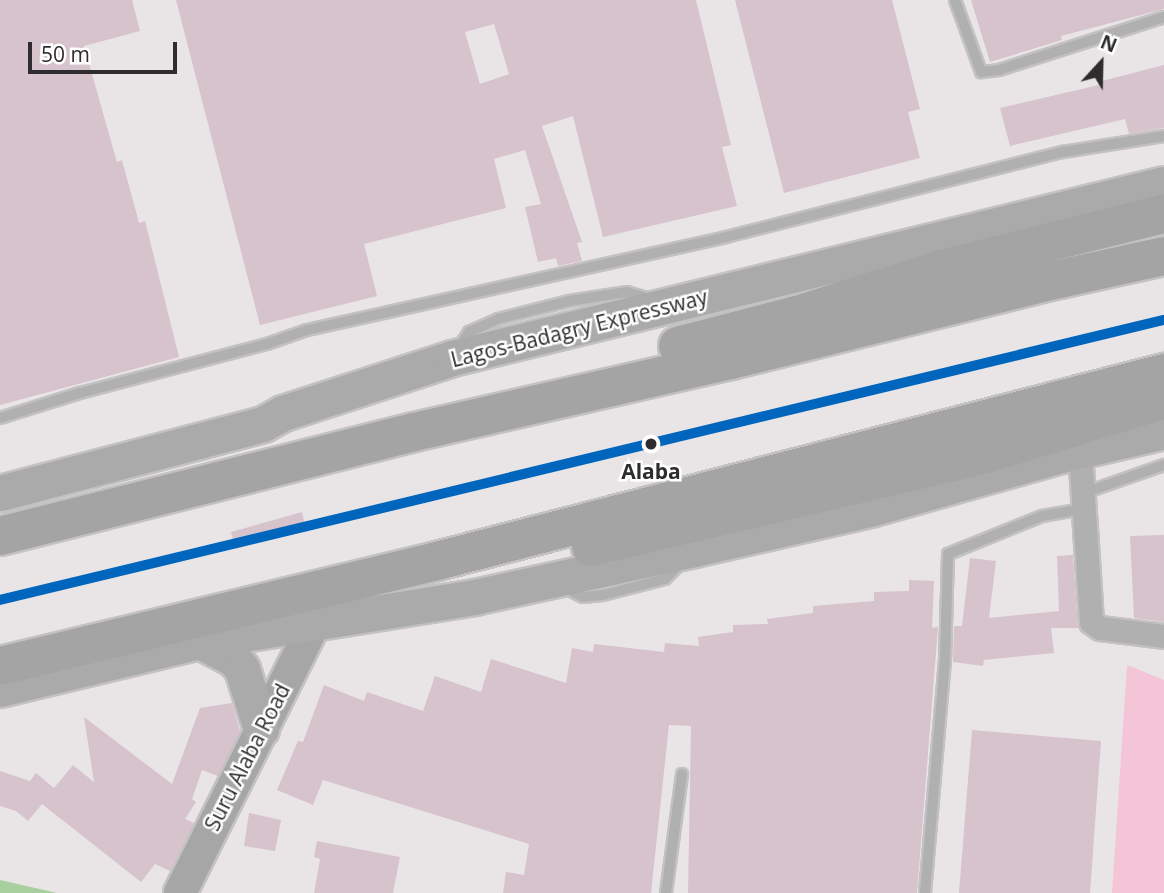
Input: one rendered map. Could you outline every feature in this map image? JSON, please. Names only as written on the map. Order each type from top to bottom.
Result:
[{"type":"highway","points":[[414,432],[498,394],[797,315],[941,269],[1154,216]]},
{"type":"highway","points":[[0,536],[414,432],[731,360],[1059,279],[1164,256]]},
{"type":"highway","points":[[0,666],[437,561],[1164,373]]},
{"type":"highway","points":[[437,561],[536,560],[986,454],[1164,401]]},
{"type":"main road","name":"Lagos-Badagry Expressway","points":[[0,493],[263,424],[283,413],[452,358],[1164,184]]},
{"type":"main road","points":[[0,689],[200,641],[474,597],[694,549],[870,509],[1164,431]]},
{"type":"main road","points":[[200,641],[234,659],[243,669],[261,729]]},
{"type":"street","points":[[1080,452],[1091,622],[1100,628],[1164,636]]},
{"type":"street","name":"Suru Alaba Road","points":[[180,893],[315,622]]},
{"type":"lane","points":[[955,0],[981,72],[999,70],[1164,18]]},
{"type":"lane","points":[[0,418],[80,393],[267,344],[307,330],[726,237],[1063,152],[1164,136]]},
{"type":"lane","points":[[925,893],[945,661],[948,554],[1164,466]]},
{"type":"lane","points":[[666,893],[682,774]]},
{"type":"shaded area","points":[[1127,665],[1164,680],[1164,893],[1112,893]]},
{"type":"shaded area","points":[[0,880],[57,893],[0,893]]},
{"type":"building","points":[[0,0],[132,0],[140,31],[84,46],[117,162],[122,160],[139,223],[145,221],[179,357],[0,405]]},
{"type":"building","points":[[176,0],[696,0],[731,145],[722,147],[737,206],[603,237],[573,116],[542,126],[582,242],[577,243],[582,261],[558,266],[556,258],[538,262],[525,207],[541,204],[525,150],[494,159],[506,208],[364,244],[377,296],[260,325]],"holes":[[[494,24],[509,74],[480,84],[465,32]]]},
{"type":"building","points":[[735,0],[892,0],[920,109],[908,112],[920,158],[784,193]]},
{"type":"building","points":[[971,0],[1164,0],[1164,9],[1061,36],[1062,40],[990,62]]},
{"type":"building","points":[[1164,65],[1164,128],[1129,134],[1125,119],[1010,146],[1000,108],[1099,85],[1098,82]]},
{"type":"building","points":[[302,512],[306,530],[235,549],[231,532]]},
{"type":"building","points":[[1164,535],[1164,622],[1134,618],[1130,536]]},
{"type":"building","points":[[1073,555],[1078,628],[1051,628],[1054,653],[984,660],[983,666],[953,662],[954,626],[962,626],[970,558],[996,561],[989,618],[1059,611],[1057,556]]},
{"type":"building","points":[[909,580],[934,581],[932,628],[938,627],[917,893],[688,893],[691,726],[669,725],[651,893],[503,893],[506,872],[524,875],[529,844],[323,780],[313,805],[277,790],[298,741],[303,742],[324,685],[364,701],[367,692],[423,711],[435,676],[481,692],[491,659],[566,683],[572,648],[593,652],[594,644],[664,652],[665,643],[699,646],[698,637],[733,632],[733,625],[768,624],[767,619],[813,613],[813,606],[874,601],[874,592],[909,591]]},
{"type":"building","points":[[232,703],[240,731],[218,776],[202,770],[192,799],[196,802],[185,819],[194,823],[170,871],[155,864],[141,882],[42,804],[28,821],[16,811],[0,806],[0,771],[30,781],[36,773],[54,788],[73,765],[94,782],[84,717],[172,784],[200,708]]},
{"type":"building","points":[[972,730],[1101,741],[1090,893],[959,893]]},
{"type":"building","points":[[249,813],[281,820],[275,851],[244,846]]},
{"type":"building","points":[[317,841],[400,857],[393,893],[314,893],[320,859],[314,857]]},
{"type":"transit line","points":[[0,600],[1164,320]]},
{"type":"place","name":"Alaba","points":[[651,444]]}]
